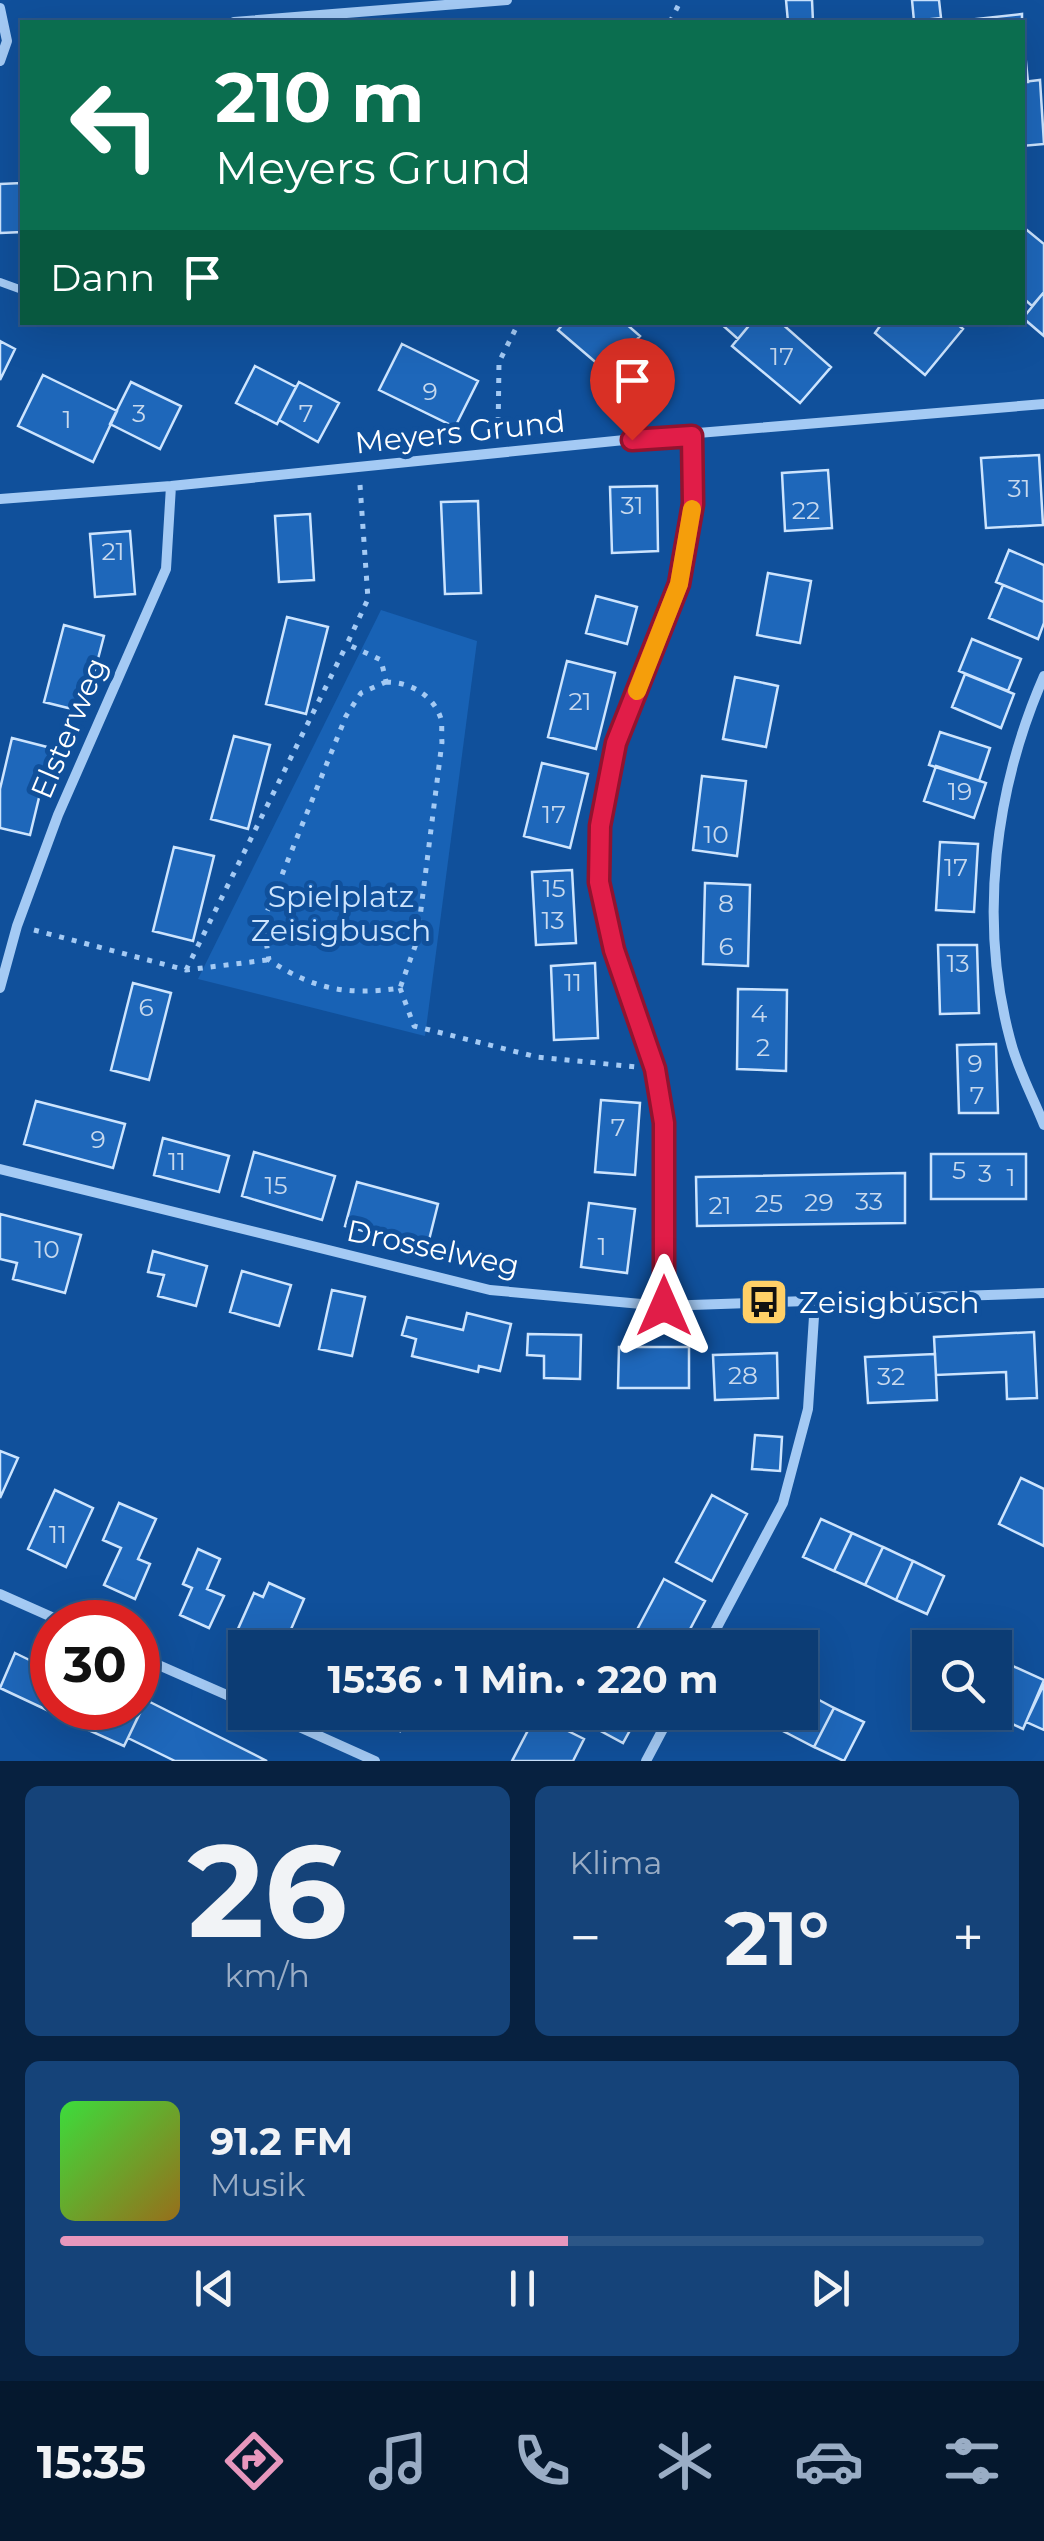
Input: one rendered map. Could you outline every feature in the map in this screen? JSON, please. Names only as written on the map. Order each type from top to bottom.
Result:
[{"type":"street","points":[[259,20],[507,0]]},
{"type":"street","points":[[0,8],[8,42],[0,61]]},
{"type":"street","points":[[8,42],[20,40]]},
{"type":"street","name":"Meyers Grund","points":[[0,499],[1044,404]]},
{"type":"street","points":[[664,1306],[664,1123],[655,1069],[614,950],[599,882],[600,826],[616,743],[679,584],[693,504],[692,436]]},
{"type":"street","name":"Elsterweg","points":[[0,988],[17,926],[58,816],[166,569],[171,486]]},
{"type":"street","points":[[1044,676],[1024,722],[1000,817],[994,919],[999,985],[1010,1042],[1044,1126]]},
{"type":"street","name":"Drosselweg","points":[[0,1170],[490,1290],[664,1306],[1044,1293]]},
{"type":"street","points":[[716,1630],[783,1503],[808,1409],[815,1301]]},
{"type":"street","points":[[0,1594],[30,1607]]},
{"type":"street","points":[[160,1666],[228,1696]]},
{"type":"street","points":[[306,1730],[375,1761]]},
{"type":"street","points":[[646,1761],[662,1730]]},
{"type":"path","points":[[498,453],[499,362],[518,325]]},
{"type":"path","points":[[186,970],[368,599],[358,467]]},
{"type":"path","points":[[346,644],[380,660],[386,682]]},
{"type":"path","points":[[269,960],[263,922],[346,716],[361,693],[386,682],[404,682],[423,694],[440,716],[442,742],[416,941],[400,988],[414,1026],[537,1057],[655,1069]]},
{"type":"path","points":[[17,926],[186,970],[269,960],[298,979],[331,989],[365,993],[400,988]]},
{"type":"green space","name":"Spielplatz Zeisigbusch","points":[[381,610],[477,641],[425,1036],[198,979]]},
{"type":"building","points":[[786,0],[812,0],[813,20],[788,20]]},
{"type":"building","points":[[912,0],[939,0],[941,18],[914,20]]},
{"type":"building","points":[[1022,14],[1022,20],[967,20]]},
{"type":"building","points":[[1040,80],[1044,144],[1025,146],[1025,82]]},
{"type":"building","points":[[20,183],[20,232],[0,233],[0,184]]},
{"type":"building","points":[[1025,228],[1044,244],[1044,292],[1032,306],[1025,300]]},
{"type":"building","points":[[1044,292],[1044,336],[1025,316]]},
{"type":"building","points":[[562,325],[627,325],[640,336],[607,372],[558,330]]},
{"type":"building","points":[[722,325],[750,325],[738,339]]},
{"type":"building","points":[[750,325],[783,325],[831,367],[800,403],[732,346]]},
{"type":"building","points":[[881,325],[958,325],[963,329],[925,375],[875,333]]},
{"type":"building","points":[[0,341],[15,349],[0,380]]},
{"type":"building","points":[[402,344],[478,381],[455,427],[379,390]]},
{"type":"building","points":[[255,366],[296,387],[277,424],[236,403]]},
{"type":"building","points":[[43,375],[117,411],[93,462],[18,426]]},
{"type":"building","points":[[131,382],[181,406],[160,449],[110,424]]},
{"type":"building","points":[[299,382],[339,403],[318,442],[279,420]]},
{"type":"building","points":[[1039,455],[1043,525],[986,528],[981,458]]},
{"type":"building","points":[[828,470],[832,528],[785,531],[782,473]]},
{"type":"building","points":[[657,486],[658,551],[612,553],[610,487]]},
{"type":"building","points":[[478,501],[481,593],[445,594],[441,502]]},
{"type":"building","points":[[310,514],[314,580],[279,582],[275,516]]},
{"type":"building","points":[[130,531],[135,594],[95,597],[90,534]]},
{"type":"building","points":[[1009,550],[1044,565],[1044,602],[996,582]]},
{"type":"building","points":[[768,573],[811,581],[800,643],[757,635]]},
{"type":"building","points":[[1003,585],[1044,602],[1044,623],[1038,639],[989,618]]},
{"type":"building","points":[[596,596],[637,607],[627,644],[586,633]]},
{"type":"building","points":[[287,617],[328,627],[306,714],[266,704]]},
{"type":"building","points":[[64,625],[104,636],[84,712],[44,702]]},
{"type":"building","points":[[972,639],[1021,659],[1008,691],[959,671]]},
{"type":"building","points":[[567,661],[615,673],[596,749],[548,737]]},
{"type":"building","points":[[965,674],[1014,694],[1001,728],[952,707]]},
{"type":"building","points":[[735,677],[778,686],[766,747],[723,739]]},
{"type":"building","points":[[940,732],[990,748],[979,781],[929,765]]},
{"type":"building","points":[[234,736],[270,745],[248,829],[211,819]]},
{"type":"building","points":[[12,738],[51,748],[30,835],[0,828],[0,789]]},
{"type":"building","points":[[542,763],[588,774],[570,848],[524,836]]},
{"type":"building","points":[[936,766],[986,783],[974,818],[924,801]]},
{"type":"building","points":[[702,776],[746,781],[737,856],[693,850]]},
{"type":"building","points":[[940,842],[978,844],[974,912],[936,910]]},
{"type":"building","points":[[174,847],[214,856],[193,941],[153,931]]},
{"type":"building","points":[[572,870],[576,943],[536,945],[532,872]]},
{"type":"building","points":[[705,883],[750,885],[748,966],[703,964]]},
{"type":"building","points":[[938,945],[977,945],[979,1013],[940,1014]]},
{"type":"building","points":[[595,963],[598,1038],[554,1040],[551,966]]},
{"type":"building","points":[[133,983],[171,993],[149,1080],[111,1070]]},
{"type":"building","points":[[738,989],[787,990],[786,1071],[737,1069]]},
{"type":"building","points":[[996,1044],[998,1113],[959,1113],[957,1045]]},
{"type":"building","points":[[601,1100],[640,1103],[635,1175],[595,1172]]},
{"type":"building","points":[[36,1101],[125,1124],[113,1168],[24,1144]]},
{"type":"building","points":[[163,1138],[229,1156],[219,1192],[154,1175]]},
{"type":"building","points":[[254,1152],[335,1176],[322,1220],[242,1196]]},
{"type":"building","points":[[931,1154],[1026,1154],[1026,1199],[931,1199]]},
{"type":"building","points":[[905,1173],[905,1223],[697,1226],[696,1177]]},
{"type":"building","points":[[357,1182],[438,1204],[427,1248],[345,1226]]},
{"type":"building","points":[[589,1203],[635,1209],[627,1273],[581,1267]]},
{"type":"building","points":[[0,1214],[81,1235],[65,1293],[13,1279],[17,1263],[0,1259]]},
{"type":"building","points":[[153,1251],[207,1266],[196,1306],[158,1296],[164,1275],[148,1272]]},
{"type":"building","points":[[242,1271],[291,1285],[279,1326],[230,1312]]},
{"type":"building","points":[[332,1290],[365,1297],[352,1356],[319,1349]]},
{"type":"building","points":[[467,1313],[511,1324],[500,1371],[479,1366],[478,1372],[412,1356],[416,1339],[402,1335],[407,1317],[463,1330]]},
{"type":"building","points":[[1034,1332],[1037,1398],[1007,1399],[1006,1372],[936,1375],[934,1337]]},
{"type":"building","points":[[528,1334],[581,1335],[580,1379],[544,1378],[544,1356],[527,1355]]},
{"type":"building","points":[[619,1347],[689,1347],[689,1388],[618,1388]]},
{"type":"building","points":[[777,1353],[778,1398],[715,1400],[713,1355]]},
{"type":"building","points":[[935,1354],[937,1400],[868,1403],[865,1357]]},
{"type":"building","points":[[755,1435],[782,1437],[780,1471],[752,1469]]},
{"type":"building","points":[[0,1451],[18,1458],[0,1498]]},
{"type":"building","points":[[1021,1478],[1044,1489],[1044,1546],[999,1524]]},
{"type":"building","points":[[55,1490],[93,1508],[66,1567],[28,1549]]},
{"type":"building","points":[[712,1495],[747,1514],[712,1581],[676,1562]]},
{"type":"building","points":[[119,1503],[156,1519],[138,1559],[150,1564],[135,1599],[104,1585],[121,1548],[103,1540]]},
{"type":"building","points":[[821,1519],[852,1533],[834,1571],[803,1557]]},
{"type":"building","points":[[852,1533],[883,1547],[865,1585],[834,1571]]},
{"type":"building","points":[[883,1547],[913,1561],[896,1600],[865,1585]]},
{"type":"building","points":[[198,1549],[220,1559],[207,1589],[224,1596],[209,1628],[180,1615],[192,1588],[183,1584]]},
{"type":"building","points":[[913,1561],[944,1576],[927,1614],[896,1600]]},
{"type":"building","points":[[664,1579],[705,1601],[690,1630],[637,1630]]},
{"type":"building","points":[[269,1583],[304,1599],[291,1630],[238,1629],[254,1593],[263,1597]]},
{"type":"building","points":[[15,1653],[30,1660],[30,1702],[0,1688]]},
{"type":"building","points":[[1012,1666],[1044,1680],[1023,1729],[1012,1724]]},
{"type":"building","points":[[1044,1684],[1044,1730],[1026,1722]]},
{"type":"building","points":[[818,1699],[834,1708],[814,1747],[785,1732],[818,1730]]},
{"type":"building","points":[[160,1707],[267,1761],[175,1761],[128,1738],[132,1730],[160,1730]]},
{"type":"building","points":[[834,1708],[864,1722],[844,1761],[814,1747]]},
{"type":"building","points":[[88,1730],[132,1730],[124,1746]]},
{"type":"building","points":[[528,1730],[566,1730],[584,1739],[573,1761],[512,1761]]},
{"type":"building","points":[[599,1730],[630,1730],[623,1743]]},
{"type":"slow traffic","points":[[637,691],[679,584],[692,509]]},
{"type":"place","name":"Zeisigbusch","points":[[764,1302]]},
{"type":"route","points":[[632,440],[692,436],[693,504],[679,584],[616,743],[600,826],[599,882],[614,950],[655,1069],[664,1123],[664,1306]]}]
